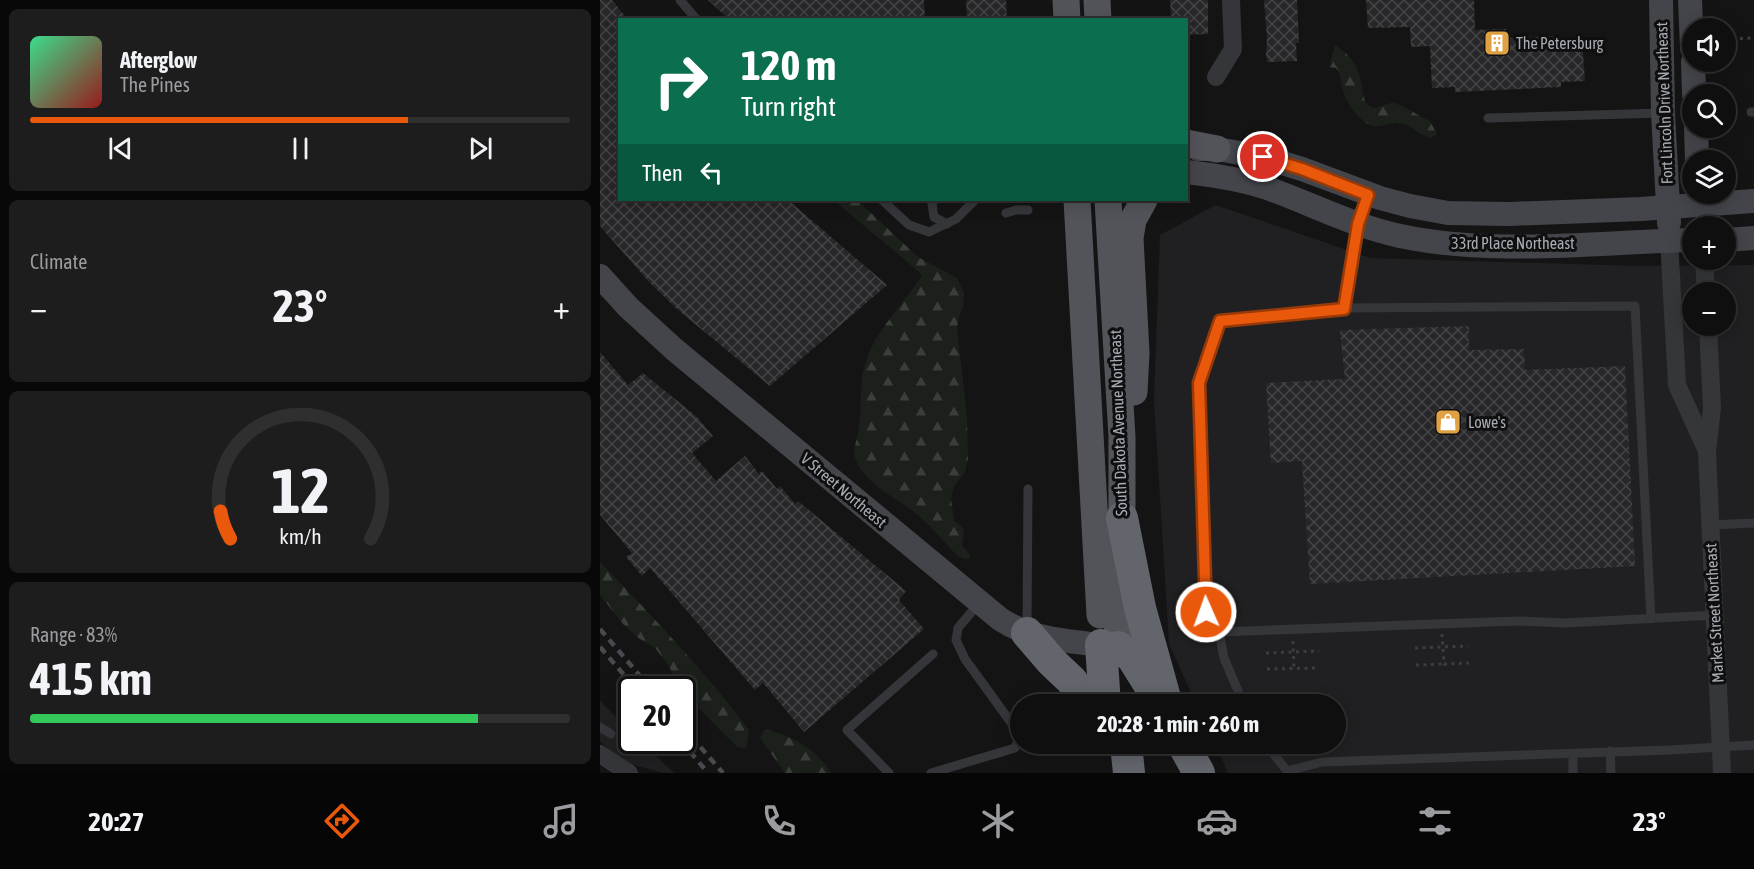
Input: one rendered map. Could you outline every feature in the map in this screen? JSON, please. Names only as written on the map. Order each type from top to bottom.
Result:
[{"type":"highway","points":[[1122,518],[1140,608],[1164,694]]},
{"type":"highway","points":[[1027,633],[1072,681],[1080,694]]},
{"type":"highway","points":[[1106,694],[1110,646]]},
{"type":"highway","points":[[1110,646],[1121,694]]},
{"type":"highway","points":[[1110,646],[1132,657],[1155,694]]},
{"type":"highway","points":[[1113,754],[1129,773]]},
{"type":"highway","points":[[1189,754],[1199,773]]},
{"type":"main road","points":[[1066,0],[1067,18]]},
{"type":"main road","points":[[1097,0],[1098,18]]},
{"type":"main road","points":[[1188,143],[1217,149]]},
{"type":"main road","name":"South Dakota Avenue Northeast","points":[[1077,201],[1110,646]]},
{"type":"main road","name":"South Dakota Avenue Northeast","points":[[1108,201],[1122,437],[1122,518],[1110,646]]},
{"type":"main road","points":[[1122,437],[1135,387],[1136,370],[1130,238],[1133,220],[1143,201]]},
{"type":"street","points":[[1216,76],[1233,50],[1232,0]]},
{"type":"street","name":"Fort Lincoln Drive Northeast","points":[[1661,0],[1663,113],[1668,207],[1681,240]]},
{"type":"street","name":"Fort Lincoln Drive Northeast","points":[[1690,0],[1691,18]]},
{"type":"street","name":"33rd Place Northeast","points":[[1188,148],[1217,149],[1255,155],[1281,162],[1368,195],[1430,210],[1466,214],[1509,214],[1668,207]]},
{"type":"street","name":"33rd Place Northeast","points":[[1188,172],[1240,180],[1265,187],[1358,224],[1405,237],[1447,244],[1524,246],[1681,240]]},
{"type":"street","name":"Fort Lincoln Drive Northeast","points":[[1668,207],[1700,208],[1754,201]]},
{"type":"street","points":[[1736,239],[1754,238]]},
{"type":"street","name":"Market Street Northeast","points":[[1681,240],[1677,385],[1707,452]]},
{"type":"street","name":"V Street Northeast","points":[[600,276],[628,307],[667,343],[979,603],[1009,625],[1027,633],[1056,640],[1110,646]]},
{"type":"street","name":"Market Street Northeast","points":[[1708,336],[1712,408],[1707,452],[1722,773]]},
{"type":"street","points":[[600,754],[629,773]]},
{"type":"lane","points":[[680,0],[695,18]]},
{"type":"lane","points":[[1488,118],[1663,113]]},
{"type":"lane","points":[[1344,309],[1358,224],[1368,195]]},
{"type":"lane","points":[[883,201],[909,225],[929,232],[956,219],[974,201]]},
{"type":"lane","points":[[934,201],[934,217],[946,224]]},
{"type":"lane","points":[[1015,201],[1011,212],[1028,210]]},
{"type":"lane","points":[[1239,694],[1224,658],[1219,632],[1206,612],[1199,383],[1220,321],[1344,309],[1635,306],[1651,619]]},
{"type":"lane","points":[[1027,633],[1028,489]]},
{"type":"lane","points":[[1710,525],[1754,523]]},
{"type":"lane","points":[[931,773],[1015,748],[1020,735],[965,659],[956,640],[958,628],[979,603]]},
{"type":"lane","points":[[1219,632],[1518,621],[1565,623],[1715,615]]},
{"type":"lane","points":[[889,773],[847,730],[933,654]]},
{"type":"lane","points":[[600,727],[611,734]]},
{"type":"lane","points":[[1274,754],[1287,771],[1322,762],[1573,754],[1754,745]]},
{"type":"lane","points":[[1610,752],[1611,773]]},
{"type":"lane","points":[[1573,754],[1573,773]]},
{"type":"path","points":[[1736,39],[1754,38]]},
{"type":"path","points":[[1442,624],[1444,664]]},
{"type":"path","points":[[1293,630],[1294,669]]},
{"type":"path","points":[[1415,648],[1468,646]]},
{"type":"path","points":[[1266,653],[1319,651]]},
{"type":"path","points":[[1416,665],[1469,663]]},
{"type":"path","points":[[1267,669],[1320,668]]},
{"type":"shaded area","points":[[1216,205],[1370,258],[1682,266],[1682,270],[1736,270],[1736,265],[1754,265],[1754,773],[1228,773],[1219,754],[1346,754],[1346,694],[1192,694],[1169,644],[1154,400],[1160,235]]},
{"type":"shaded area","points":[[600,701],[618,719],[618,754],[654,754],[674,773],[663,773],[624,762],[600,741]]},
{"type":"green space","points":[[1335,45],[1349,56],[1355,65],[1360,76],[1363,96],[1370,107],[1376,108],[1389,103],[1401,106],[1430,121],[1437,134],[1431,138],[1401,123],[1373,126],[1363,121],[1347,101],[1338,71],[1336,68],[1329,67]]},
{"type":"green space","points":[[835,201],[858,201],[918,257],[957,278],[964,293],[957,329],[967,416],[968,459],[965,472],[954,486],[951,499],[954,521],[964,531],[962,546],[970,555],[970,558],[965,559],[958,556],[916,513],[872,482],[858,465],[854,450],[859,428],[862,380],[869,353],[882,330],[922,276]]},
{"type":"green space","points":[[600,562],[677,644],[732,708],[749,730],[746,748],[738,747],[696,705],[696,676],[673,676],[656,649],[637,637],[623,624],[600,595]]},
{"type":"green space","points":[[765,729],[785,736],[811,750],[831,773],[785,773],[760,738]]},
{"type":"building","points":[[600,0],[612,0],[626,18],[618,18],[618,201],[789,201],[887,285],[770,386],[677,309],[649,282],[600,226]]},
{"type":"building","points":[[708,0],[924,0],[925,18],[728,18]]},
{"type":"building","points":[[966,0],[1006,0],[1007,18],[967,18]]},
{"type":"building","points":[[1170,0],[1208,0],[1208,34],[1188,35],[1188,18],[1171,18]]},
{"type":"building","points":[[1264,0],[1297,0],[1299,43],[1296,43],[1297,61],[1267,62]]},
{"type":"building","name":"The Petersburg","points":[[1366,0],[1474,0],[1475,30],[1506,29],[1506,38],[1560,36],[1560,40],[1582,39],[1585,81],[1561,82],[1561,87],[1455,92],[1455,87],[1432,88],[1430,46],[1411,47],[1410,27],[1368,28]]},
{"type":"building","name":"Lowe's","points":[[1469,326],[1469,350],[1524,349],[1525,370],[1625,366],[1635,566],[1310,584],[1302,461],[1271,463],[1266,383],[1345,379],[1340,330]]},
{"type":"building","points":[[600,352],[628,385],[643,373],[697,417],[713,436],[692,453],[716,481],[745,456],[759,474],[762,471],[777,489],[780,486],[795,504],[798,501],[906,591],[899,600],[924,629],[804,732],[763,683],[755,690],[650,568],[642,576],[626,557],[632,553],[600,515]]},
{"type":"railway","points":[[600,629],[640,676]]},
{"type":"railway","points":[[600,647],[625,676]]},
{"type":"railway","points":[[696,742],[723,773]]},
{"type":"railway","points":[[692,754],[708,773]]},
{"type":"place","name":"The Petersburg","points":[[1497,43]]},
{"type":"place","name":"Lowe's","points":[[1448,422]]},
{"type":"route","points":[[1206,612],[1199,383],[1220,321],[1344,309],[1358,224],[1368,195],[1302,169],[1263,157]]}]
